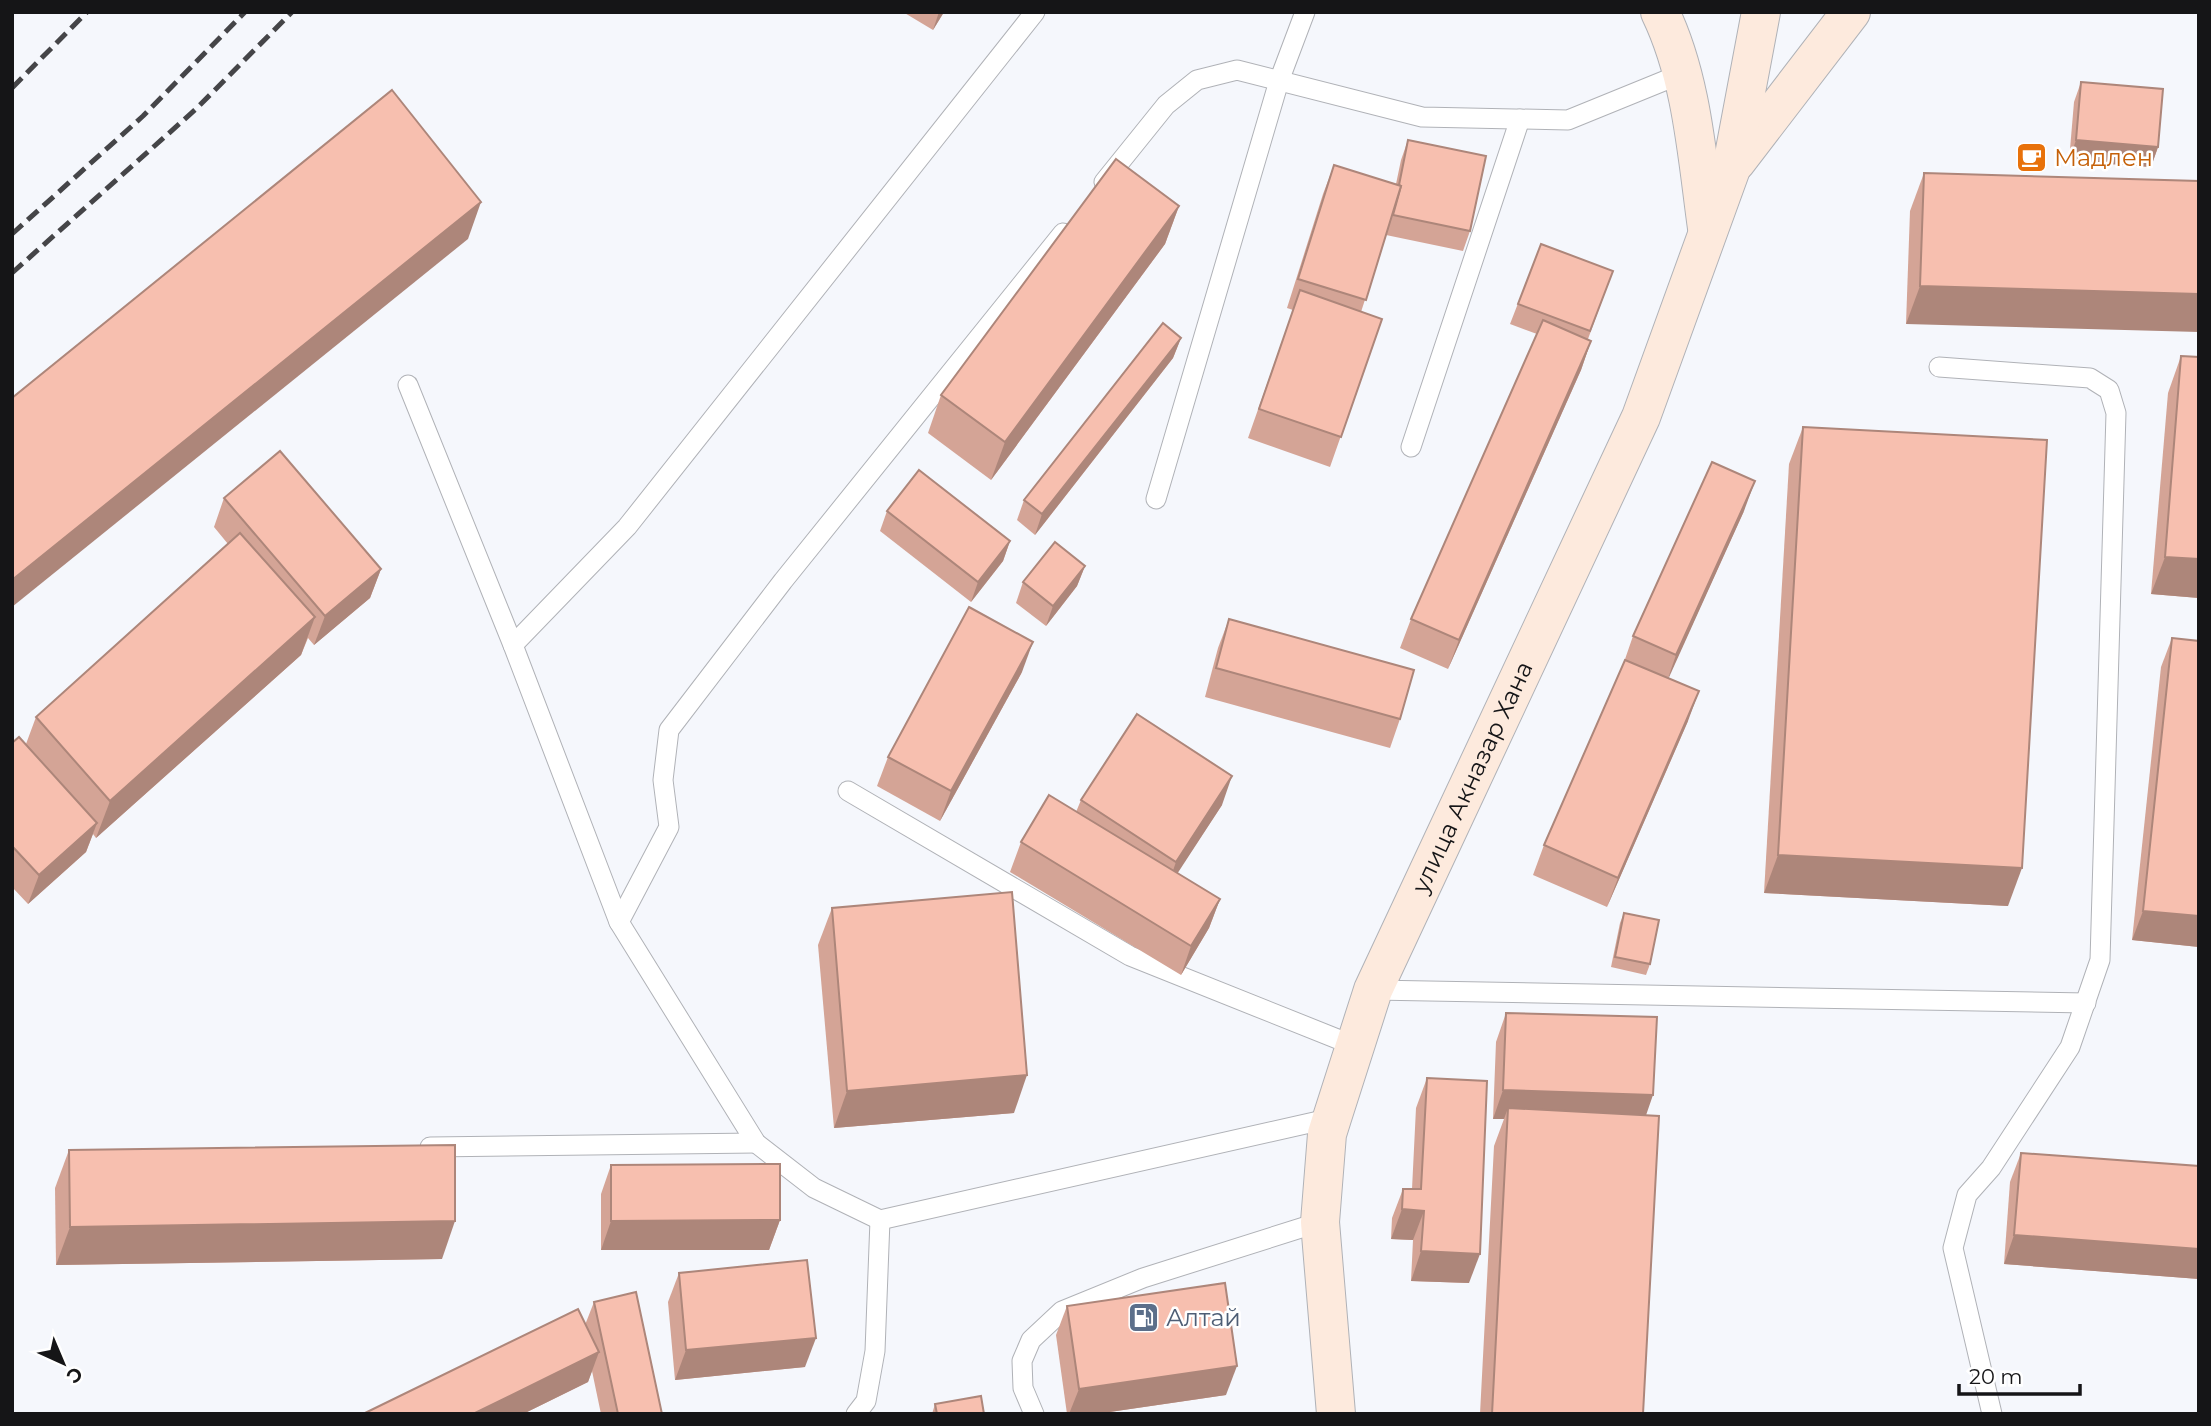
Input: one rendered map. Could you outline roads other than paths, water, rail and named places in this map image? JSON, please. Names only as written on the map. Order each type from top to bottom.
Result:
[{"type":"main road","points":[[1660,12],[1674,40],[1694,131],[1707,234]]},
{"type":"main road","name":"улица Акназар Хана","points":[[1336,1414],[1320,1222],[1327,1134],[1373,990],[1641,417],[1732,166],[1760,12]]},
{"type":"main road","name":"улица Акназар Хана","points":[[1732,166],[1851,12]]},
{"type":"lane","points":[[513,645],[627,527],[1035,12]]},
{"type":"lane","points":[[1156,499],[1279,81],[1305,12]]},
{"type":"lane","points":[[1096,191],[1166,105],[1197,80],[1237,70],[1422,117],[1568,120],[1681,74]]},
{"type":"lane","points":[[1411,447],[1520,119]]},
{"type":"lane","points":[[619,922],[670,828],[663,780],[668,730],[783,581],[1079,213]]},
{"type":"lane","points":[[1939,367],[2090,379],[2109,390],[2116,413],[2100,960],[2070,1047],[1991,1168],[1967,1195],[1953,1248],[1992,1414]]},
{"type":"lane","points":[[408,385],[513,645],[619,922],[756,1143],[814,1188],[880,1220],[1332,1118]]},
{"type":"lane","points":[[848,791],[1130,956],[1355,1046]]},
{"type":"lane","points":[[1373,990],[2085,1003]]},
{"type":"lane","points":[[411,1147],[756,1143]]},
{"type":"lane","points":[[856,1414],[866,1401],[875,1351],[880,1220]]},
{"type":"lane","points":[[1034,1414],[1023,1388],[1022,1361],[1031,1340],[1062,1311],[1143,1278],[1320,1222]]},
{"type":"railway","points":[[12,88],[87,12]]},
{"type":"railway","points":[[12,234],[143,116],[245,12]]},
{"type":"railway","points":[[12,273],[196,109],[292,12]]},
{"type":"place","name":"Мадлен","points":[[2031,158]]},
{"type":"place","name":"Алтай","points":[[1143,1318]]}]
